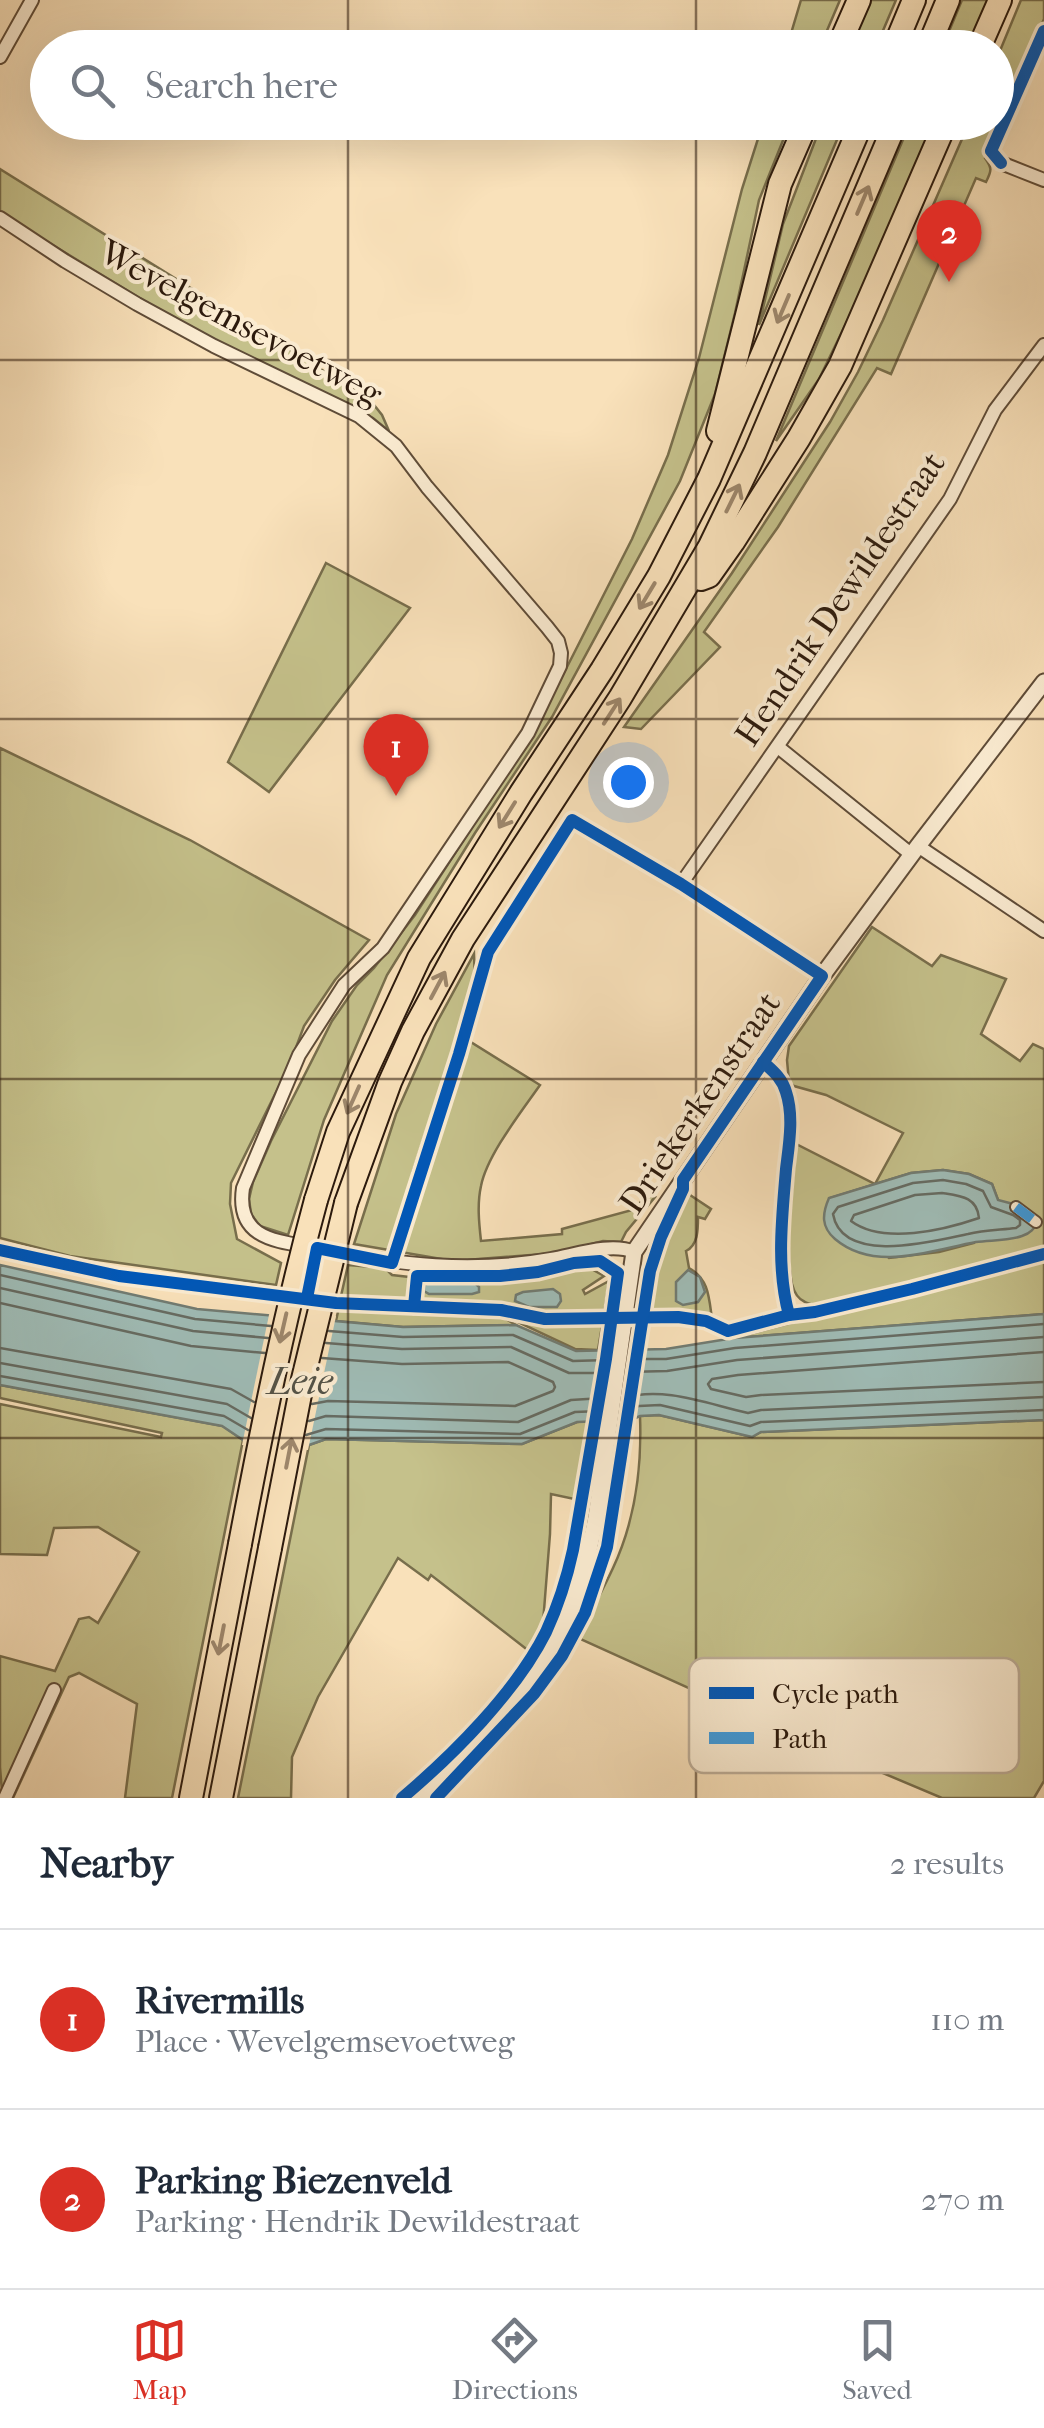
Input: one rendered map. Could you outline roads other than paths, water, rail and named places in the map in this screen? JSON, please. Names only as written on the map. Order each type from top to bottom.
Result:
[{"type":"highway","points":[[846,30],[858,0]]},
{"type":"highway","points":[[902,30],[914,0]]},
{"type":"highway","points":[[936,30],[948,0]]},
{"type":"highway","points":[[987,30],[1000,0]]},
{"type":"highway","points":[[708,479],[780,184],[798,140]]},
{"type":"highway","points":[[190,1798],[272,1373],[316,1200],[338,1132],[419,958],[659,576],[708,479],[854,140]]},
{"type":"highway","points":[[221,1798],[303,1380],[346,1203],[390,1082],[463,940],[620,698],[710,546],[754,454],[888,140]]},
{"type":"highway","points":[[688,584],[709,576],[733,542],[840,366],[938,140]]},
{"type":"street","points":[[0,57],[32,0]]},
{"type":"street","points":[[1001,163],[1044,180]]},
{"type":"street","name":"Wevelgemsevoetweg","points":[[0,218],[137,304],[359,416],[396,446],[547,627],[558,641],[561,653],[560,666],[528,734],[383,948],[344,985],[300,1055],[243,1188],[245,1221],[258,1233],[278,1242],[360,1258],[437,1267],[533,1262],[618,1248],[634,1252]]},
{"type":"street","name":"Hendrik Dewildestraat","points":[[681,884],[950,499],[995,410],[1044,345]]},
{"type":"street","name":"Driekerkenstraat","points":[[422,1798],[478,1746],[533,1682],[571,1610],[588,1559],[603,1476],[634,1252],[822,976],[1044,682]]},
{"type":"street","points":[[778,746],[915,850],[1044,931]]},
{"type":"street","points":[[480,982],[488,952],[572,820],[681,884],[822,976]]},
{"type":"street","points":[[728,1331],[789,1315],[780,1234],[790,1130],[787,1094],[779,1076],[763,1062]]},
{"type":"street","points":[[1016,1208],[1036,1222]]},
{"type":"street","points":[[5,1798],[54,1690]]},
{"type":"water","points":[[943,1170],[969,1174],[992,1184],[998,1200],[1017,1205],[1038,1221],[1028,1234],[1011,1239],[886,1257],[851,1249],[827,1230],[824,1215],[829,1198],[911,1173]]},
{"type":"water","name":"Leie","points":[[0,1265],[197,1309],[403,1327],[516,1325],[576,1351],[666,1349],[734,1338],[1044,1314],[1044,1420],[761,1432],[752,1437],[659,1415],[577,1422],[522,1444],[326,1439],[309,1445],[243,1440],[222,1426],[0,1385]]},
{"type":"water","points":[[688,1270],[700,1277],[705,1292],[698,1302],[683,1305],[676,1301],[676,1282]]},
{"type":"water","points":[[475,1283],[479,1292],[429,1294],[424,1285]]},
{"type":"water","points":[[553,1289],[560,1294],[557,1307],[529,1307],[515,1301],[516,1295],[523,1292]]},
{"type":"place","name":"Parking Biezenveld","points":[[949,282]]},
{"type":"place","name":"Rivermills","points":[[396,796]]}]
